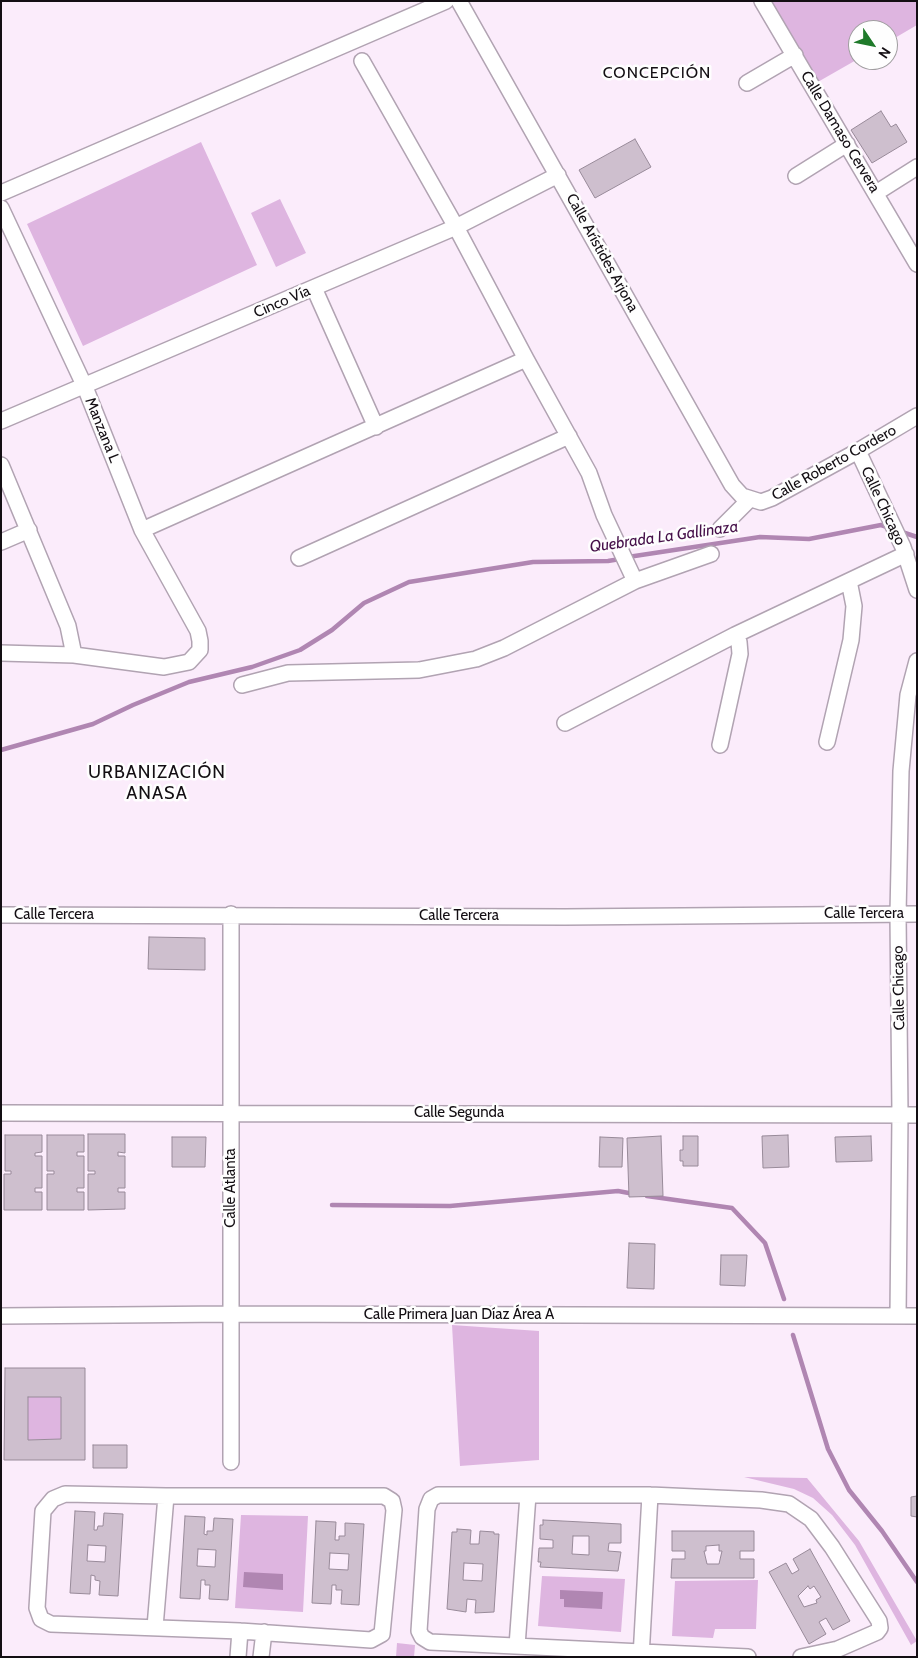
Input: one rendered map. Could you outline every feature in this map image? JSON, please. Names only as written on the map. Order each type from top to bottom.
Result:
[{"type":"street","points":[[1,193],[446,1]]},
{"type":"street","name":"Calle Arístides Arjona","points":[[459,1],[732,485],[742,496],[749,500]]},
{"type":"street","name":"Calle Damaso Cervera","points":[[762,1],[917,264]]},
{"type":"street","points":[[747,83],[795,55]]},
{"type":"street","points":[[362,61],[456,226],[463,243],[589,473],[617,544],[633,575]]},
{"type":"street","points":[[796,176],[847,144]]},
{"type":"street","points":[[876,193],[917,167]]},
{"type":"street","name":"Cinco Vía","points":[[1,421],[85,387],[456,226],[558,176]]},
{"type":"street","name":"Manzana L","points":[[3,211],[85,387],[142,530],[198,631],[200,650],[189,662],[164,667],[74,655]]},
{"type":"street","points":[[314,288],[376,427]]},
{"type":"street","points":[[142,530],[526,360]]},
{"type":"street","name":"Calle Roberto Cordero","points":[[749,500],[761,502],[772,498],[858,452],[917,416]]},
{"type":"street","points":[[299,558],[569,436]]},
{"type":"street","name":"Calle Chicago","points":[[858,452],[894,527],[917,590]]},
{"type":"street","points":[[1,465],[68,626],[74,655],[1,653]]},
{"type":"street","points":[[720,529],[749,500]]},
{"type":"street","points":[[1,542],[29,530]]},
{"type":"street","points":[[565,724],[735,635],[849,581],[904,551]]},
{"type":"street","points":[[242,685],[288,673],[419,670],[476,659],[504,648],[633,575],[711,554]]},
{"type":"street","points":[[828,742],[852,640],[854,606],[849,581]]},
{"type":"street","points":[[720,745],[740,654],[739,642],[735,635]]},
{"type":"street","name":"Calle Chicago","points":[[898,1316],[900,1115],[898,914],[903,730],[908,695],[917,661]]},
{"type":"street","name":"Calle Tercera","points":[[1,915],[231,914],[565,917],[917,914]]},
{"type":"street","name":"Calle Atlanta","points":[[231,914],[231,1462]]},
{"type":"street","name":"Calle Segunda","points":[[1,1113],[231,1112],[917,1115]]},
{"type":"street","name":"Calle Primera Juan Díaz Área A","points":[[1,1316],[230,1314],[917,1316]]},
{"type":"street","points":[[65,1494],[166,1496],[384,1496],[392,1501],[394,1510],[382,1634],[371,1640],[268,1632],[51,1624],[41,1619],[37,1608],[43,1511],[53,1499],[65,1494]]},
{"type":"street","points":[[748,1657],[645,1655],[430,1642],[422,1637],[419,1631],[427,1510],[431,1499],[438,1495],[650,1495],[789,1504],[811,1519],[832,1547],[879,1621],[880,1628],[877,1632],[838,1649],[801,1657]]},
{"type":"street","points":[[517,1646],[528,1495]]},
{"type":"street","points":[[645,1655],[650,1495]]},
{"type":"street","points":[[156,1627],[166,1496]]},
{"type":"street","points":[[238,1657],[240,1631]]},
{"type":"street","points":[[261,1657],[268,1632]]},
{"type":"street","points":[[268,1632],[269,1657]]},
{"type":"shaded area","points":[[769,1],[917,1],[917,25],[898,36],[898,20],[848,20],[848,65],[816,83]]},
{"type":"shaded area","points":[[201,142],[257,265],[83,346],[27,224]]},
{"type":"shaded area","points":[[280,199],[306,253],[276,267],[251,213]]},
{"type":"shaded area","points":[[452,1325],[539,1331],[539,1460],[460,1466]]},
{"type":"shaded area","points":[[28,1397],[61,1397],[61,1439],[28,1440]]},
{"type":"shaded area","points":[[744,1477],[807,1478],[859,1541],[917,1641],[911,1645],[855,1545],[832,1515],[813,1498],[794,1489]]},
{"type":"shaded area","points":[[241,1515],[308,1516],[303,1612],[235,1608]]},
{"type":"shaded area","points":[[244,1572],[283,1574],[283,1590],[243,1587]]},
{"type":"shaded area","points":[[542,1576],[625,1579],[621,1632],[538,1626]]},
{"type":"shaded area","points":[[758,1580],[756,1629],[715,1629],[713,1638],[672,1636],[675,1581]]},
{"type":"shaded area","points":[[560,1590],[603,1592],[602,1609],[564,1607],[564,1599],[560,1599]]},
{"type":"shaded area","points":[[397,1643],[415,1645],[414,1657],[396,1657]]},
{"type":"building","points":[[881,111],[891,127],[896,124],[907,142],[872,163],[851,130]]},
{"type":"building","points":[[635,139],[651,167],[595,198],[579,170]]},
{"type":"building","points":[[149,937],[205,938],[205,970],[148,969]]},
{"type":"building","points":[[88,1134],[125,1134],[125,1153],[118,1152],[118,1156],[125,1156],[125,1188],[118,1188],[118,1192],[125,1192],[125,1209],[88,1210],[88,1174],[95,1174],[95,1171],[88,1171]]},
{"type":"building","points":[[5,1135],[42,1135],[42,1152],[35,1153],[35,1156],[42,1156],[42,1188],[35,1188],[35,1192],[42,1192],[42,1210],[4,1210],[4,1174],[11,1174],[11,1171],[5,1171]]},
{"type":"building","points":[[47,1135],[84,1135],[84,1152],[77,1152],[77,1156],[84,1156],[84,1188],[77,1188],[77,1192],[84,1192],[84,1210],[47,1210],[47,1174],[54,1174],[54,1171],[47,1171]]},
{"type":"building","points":[[788,1135],[789,1167],[763,1168],[762,1136]]},
{"type":"building","points":[[661,1136],[663,1196],[629,1197],[627,1138]]},
{"type":"building","points":[[683,1136],[698,1136],[698,1166],[683,1166],[683,1161],[680,1161],[680,1150],[683,1150]]},
{"type":"building","points":[[871,1136],[872,1161],[836,1162],[835,1137]]},
{"type":"building","points":[[172,1137],[206,1137],[205,1167],[172,1167]]},
{"type":"building","points":[[600,1137],[623,1138],[622,1167],[599,1167]]},
{"type":"building","points":[[629,1243],[655,1244],[654,1289],[627,1288]]},
{"type":"building","points":[[721,1255],[747,1255],[745,1286],[720,1285]]},
{"type":"building","points":[[5,1368],[85,1368],[85,1460],[4,1460]],"holes":[[[28,1397],[61,1397],[61,1439],[28,1440]]]},
{"type":"building","points":[[93,1445],[127,1445],[127,1468],[93,1468]]},
{"type":"building","points":[[917,1496],[917,1517],[911,1516],[911,1497]]},
{"type":"building","points":[[75,1511],[95,1512],[94,1530],[97,1530],[98,1526],[103,1526],[104,1513],[123,1514],[118,1596],[99,1595],[100,1581],[95,1580],[95,1576],[91,1575],[90,1594],[70,1593]],"holes":[[[88,1545],[106,1546],[105,1562],[87,1561]]]},
{"type":"building","points":[[185,1516],[205,1517],[204,1534],[207,1535],[207,1531],[213,1531],[214,1518],[233,1519],[228,1600],[209,1599],[210,1585],[205,1585],[205,1580],[201,1580],[200,1599],[180,1598]],"holes":[[[198,1549],[216,1550],[215,1567],[197,1566]]]},
{"type":"building","points":[[543,1520],[621,1524],[621,1543],[609,1543],[608,1551],[621,1552],[618,1571],[540,1567],[541,1562],[538,1562],[539,1548],[553,1548],[553,1540],[540,1539],[540,1525],[543,1525]],"holes":[[[573,1536],[589,1536],[589,1555],[572,1554]]]},
{"type":"building","points":[[316,1521],[336,1522],[335,1540],[339,1540],[339,1536],[345,1536],[345,1523],[364,1524],[359,1605],[341,1604],[342,1590],[336,1590],[336,1585],[332,1585],[331,1604],[312,1603]],"holes":[[[330,1553],[349,1554],[348,1570],[329,1569]]]},
{"type":"building","points":[[457,1529],[471,1530],[470,1544],[479,1544],[480,1531],[499,1534],[494,1612],[475,1613],[476,1600],[467,1599],[466,1612],[447,1609],[452,1532],[457,1532]],"holes":[[[464,1563],[483,1564],[482,1581],[463,1580]]]},
{"type":"building","points":[[672,1531],[754,1531],[754,1551],[740,1551],[740,1559],[754,1559],[754,1578],[671,1578],[672,1559],[685,1559],[685,1551],[672,1551]],"holes":[[[719,1545],[719,1551],[722,1551],[719,1564],[707,1564],[704,1551],[706,1551],[706,1546]]]},
{"type":"building","points":[[810,1549],[850,1621],[833,1630],[826,1618],[819,1622],[826,1634],[809,1644],[769,1572],[786,1563],[792,1574],[799,1570],[793,1559]],"holes":[[[808,1586],[810,1589],[814,1586],[821,1597],[816,1600],[817,1603],[804,1607],[798,1596]]]},
{"type":"waterway","name":"Quebrada La Gallinaza","points":[[628,557],[760,537],[809,539],[881,525],[890,528]]},
{"type":"waterway","name":"Quebrada La Gallinaza","points":[[899,531],[917,537]]},
{"type":"waterway","name":"Quebrada La Gallinaza","points":[[1,750],[93,724],[189,682],[252,667],[300,650],[332,630],[364,603],[409,582],[533,562],[608,561],[620,559]]},
{"type":"waterway","points":[[332,1205],[450,1206],[618,1191],[634,1194]]},
{"type":"waterway","points":[[647,1196],[732,1208],[765,1243],[784,1299]]},
{"type":"waterway","points":[[793,1335],[828,1449],[849,1490],[882,1531],[917,1582]]},
{"type":"district","name":"CONCEPCIÓN","points":[[657,73]]},
{"type":"district","name":"URBANIZACIÓN ANASA","points":[[157,783]]}]
